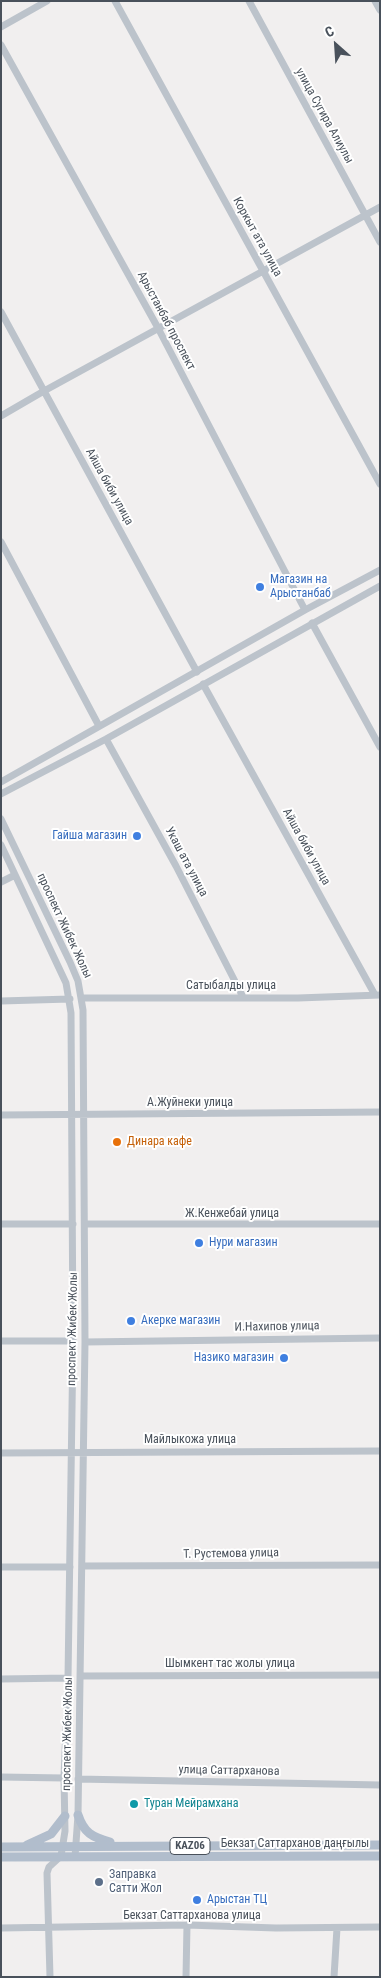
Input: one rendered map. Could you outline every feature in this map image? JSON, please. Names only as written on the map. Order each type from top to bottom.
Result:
[{"type":"main road","points":[[78,1815],[82,1826],[90,1835],[122,1846]]},
{"type":"main road","points":[[21,1847],[51,1834],[65,1816]]},
{"type":"main road","name":"Бекзат Саттарханов даңғылы","points":[[1,1847],[380,1845]]},
{"type":"main road","points":[[135,1856],[136,1846]]},
{"type":"main road","name":"Бекзат Саттарханов даңғылы","points":[[1,1857],[380,1856]]},
{"type":"street","points":[[1,27],[47,1]]},
{"type":"street","name":"Коркыт ата улица","points":[[115,1],[380,484]]},
{"type":"street","name":"улица Сугира Алиулы","points":[[249,1],[380,242]]},
{"type":"street","points":[[375,1],[380,10]]},
{"type":"street","name":"Арыстанбаб проспект","points":[[1,46],[158,328],[305,610]]},
{"type":"street","points":[[1,416],[380,207]]},
{"type":"street","name":"Айша биби улица","points":[[1,312],[197,672]]},
{"type":"street","points":[[1,542],[99,726]]},
{"type":"street","points":[[1,782],[305,610],[380,570]]},
{"type":"street","points":[[1,794],[106,739],[380,586]]},
{"type":"street","points":[[312,623],[380,747]]},
{"type":"street","name":"Айша биби улица","points":[[203,684],[377,995]]},
{"type":"street","name":"Укаш ата улица","points":[[106,739],[176,866],[243,997]]},
{"type":"street","name":"проспект Жибек Жолы","points":[[1,819],[70,962],[78,981],[82,998],[85,1342],[78,1815],[75,1857]]},
{"type":"street","name":"проспект Жибек Жолы","points":[[1,845],[66,983],[70,999],[73,1224],[72,1452],[68,1678],[64,1778],[65,1816],[64,1846],[61,1856]]},
{"type":"street","points":[[1,882],[16,876]]},
{"type":"street","name":"Сатыбалды улица","points":[[82,998],[298,998],[377,995]]},
{"type":"street","points":[[1,1001],[70,999]]},
{"type":"street","name":"А.Жуйнеки улица","points":[[1,1115],[380,1112]]},
{"type":"street","points":[[1,1224],[73,1224]]},
{"type":"street","name":"Ж.Кенжебай улица","points":[[85,1224],[380,1224]]},
{"type":"street","name":"И.Нахипов улица","points":[[85,1342],[380,1338]]},
{"type":"street","points":[[1,1341],[73,1341]]},
{"type":"street","name":"Майлыкожа улица","points":[[1,1453],[380,1451]]},
{"type":"street","name":"Т. Рустемова улица","points":[[82,1566],[380,1565]]},
{"type":"street","points":[[1,1567],[70,1567]]},
{"type":"street","name":"Шымкент тас жолы улица","points":[[80,1676],[380,1675]]},
{"type":"street","points":[[1,1679],[68,1678]]},
{"type":"street","points":[[1,1777],[64,1778]]},
{"type":"street","name":"улица Саттарханова","points":[[78,1779],[380,1785]]},
{"type":"street","points":[[50,1977],[47,1873],[53,1863],[61,1856]]},
{"type":"street","points":[[186,1977],[187,1925]]},
{"type":"street","name":"Бекзат Саттарханова улица","points":[[1,1928],[187,1925],[380,1927]]},
{"type":"street","points":[[334,1977],[336,1928]]},
{"type":"place","name":"Магазин на Арыстанбаб","points":[[260,587]]},
{"type":"place","name":"Гайша магазин","points":[[137,836]]},
{"type":"place","name":"Динара кафе","points":[[117,1142]]},
{"type":"place","name":"Нури магазин","points":[[199,1243]]},
{"type":"place","name":"Акерке магазин","points":[[131,1321]]},
{"type":"place","name":"Назико магазин","points":[[284,1358]]},
{"type":"place","name":"Туран Мейрамхана","points":[[134,1804]]},
{"type":"place","name":"Заправка Сатти Жол","points":[[99,1882]]},
{"type":"place","name":"Арыстан ТЦ","points":[[197,1900]]}]
